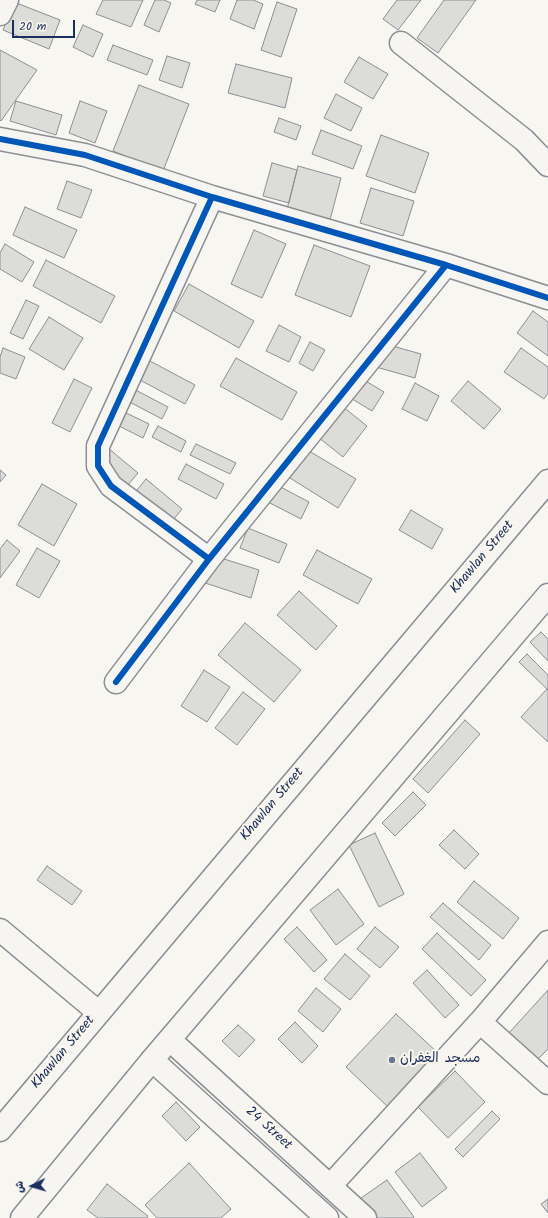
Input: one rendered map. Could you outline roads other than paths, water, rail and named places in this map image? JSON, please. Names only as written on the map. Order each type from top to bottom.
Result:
[{"type":"street","points":[[0,14],[8,0]]},
{"type":"street","points":[[401,43],[524,140],[548,165]]},
{"type":"street","points":[[0,139],[85,155],[212,197],[446,264],[548,298]]},
{"type":"street","points":[[209,559],[111,486],[98,466],[98,446],[212,197]]},
{"type":"street","points":[[116,682],[209,559],[446,264]]},
{"type":"street","name":"Khawlan Street","points":[[0,1130],[98,1012],[548,481]]},
{"type":"street","points":[[22,1218],[152,1060],[548,595]]},
{"type":"street","points":[[0,930],[98,1012]]},
{"type":"street","points":[[330,1186],[480,1022],[548,942]]},
{"type":"street","points":[[480,1022],[548,1083]]},
{"type":"street","name":"24 Street","points":[[170,1040],[365,1218]]},
{"type":"street","name":"24 Street","points":[[152,1060],[326,1218]]},
{"type":"place","name":"مسجد الغفران","points":[[392,1060]]}]
